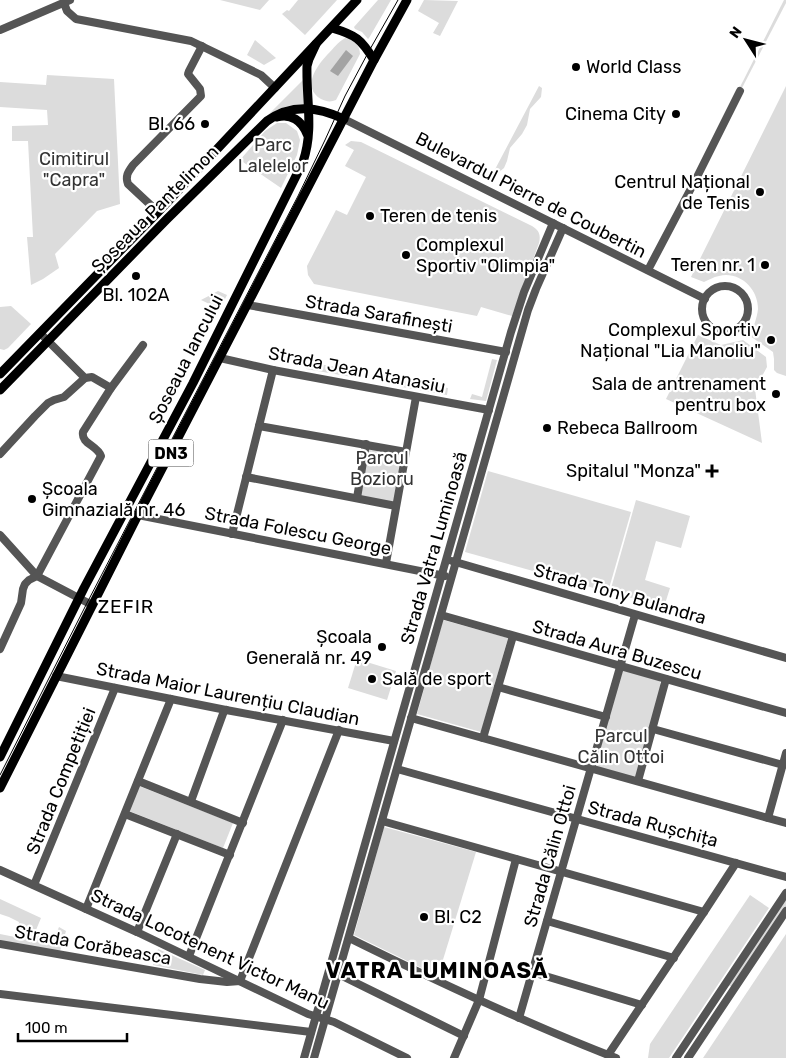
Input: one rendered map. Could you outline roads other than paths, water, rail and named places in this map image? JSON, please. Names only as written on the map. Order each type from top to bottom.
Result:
[{"type":"main road","name":"Șoseaua Pantelimon","points":[[1,372],[158,212],[357,0]]},
{"type":"main road","name":"DN3","points":[[344,119],[407,0]]},
{"type":"main road","points":[[332,28],[356,37],[364,44],[374,60]]},
{"type":"main road","name":"Șoseaua Iancului","points":[[0,757],[4,741],[193,382],[303,162],[309,138],[307,66],[316,44]]},
{"type":"main road","name":"Șoseaua Pantelimon","points":[[0,390],[167,219],[267,121],[287,110],[309,109],[324,111],[344,119]]},
{"type":"main road","points":[[267,121],[282,116],[294,118],[305,127],[309,138]]},
{"type":"main road","name":"Șoseaua Iancului","points":[[0,788],[138,515],[344,119]]},
{"type":"street","points":[[0,30],[67,1],[67,12],[76,19],[191,40],[261,75],[275,88]]},
{"type":"street","points":[[158,212],[128,184],[127,175],[133,166],[201,96],[200,89],[188,74],[202,46]]},
{"type":"street","points":[[648,270],[740,91]]},
{"type":"street","name":"Bulevardul Pierre de Coubertin","points":[[344,119],[705,299]]},
{"type":"street","name":"Strada Vatra Luminoasă","points":[[304,1058],[508,343],[524,292],[553,223]]},
{"type":"street","name":"Strada Vatra Luminoasă","points":[[314,1058],[532,298],[563,228]]},
{"type":"street","points":[[727,286],[740,291],[747,302],[748,309],[744,322],[728,332],[712,328],[704,318],[703,305],[705,299],[714,289],[721,287],[727,286]]},
{"type":"street","name":"Strada Sarafinești","points":[[248,305],[506,352]]},
{"type":"street","points":[[40,333],[85,378]]},
{"type":"street","points":[[508,343],[518,346]]},
{"type":"street","points":[[0,649],[22,603],[25,584],[37,576],[101,456],[98,450],[84,440],[82,432],[110,388],[143,345]]},
{"type":"street","name":"Strada Jean Atanasiu","points":[[220,358],[274,370],[489,410]]},
{"type":"street","points":[[232,534],[274,370]]},
{"type":"street","points":[[1,372],[10,380]]},
{"type":"street","points":[[0,454],[48,403],[64,397],[85,378],[92,377],[110,388]]},
{"type":"street","points":[[386,564],[416,397]]},
{"type":"street","points":[[259,426],[406,452]]},
{"type":"street","points":[[357,498],[366,444]]},
{"type":"street","points":[[246,477],[396,506]]},
{"type":"street","name":"Strada Folescu George","points":[[138,515],[452,577]]},
{"type":"street","points":[[0,535],[37,576],[92,605]]},
{"type":"street","name":"Strada Tony Bulandra","points":[[446,559],[786,658]]},
{"type":"street","name":"Strada Aura Buzescu","points":[[441,615],[786,713]]},
{"type":"street","name":"Strada Călin Ottoi","points":[[519,1018],[635,615]]},
{"type":"street","points":[[484,738],[513,636]]},
{"type":"street","name":"Strada Maior Laurențiu Claudian","points":[[56,676],[394,741]]},
{"type":"street","points":[[638,781],[666,679]]},
{"type":"street","points":[[498,687],[606,717]]},
{"type":"street","name":"Strada Competiției","points":[[34,886],[115,688]]},
{"type":"street","points":[[86,909],[171,699]]},
{"type":"street","points":[[191,801],[224,711],[226,710]]},
{"type":"street","points":[[411,718],[786,823]]},
{"type":"street","points":[[188,956],[283,720]]},
{"type":"street","points":[[653,729],[783,765]]},
{"type":"street","points":[[240,981],[339,730]]},
{"type":"street","points":[[768,818],[786,752]]},
{"type":"street","name":"Strada Rușchița","points":[[397,769],[786,877]]},
{"type":"street","points":[[138,781],[243,822]]},
{"type":"street","points":[[125,814],[230,855]]},
{"type":"street","points":[[382,821],[704,912]]},
{"type":"street","points":[[137,932],[177,834]]},
{"type":"street","points":[[454,1058],[479,1000],[516,859]]},
{"type":"street","points":[[348,938],[519,1018],[612,1056],[642,1005],[736,863]]},
{"type":"street","name":"Strada Locotenent Victor Manu","points":[[0,870],[137,932],[308,1014],[325,1019],[396,1056],[407,1058]]},
{"type":"street","points":[[676,1058],[786,893]]},
{"type":"street","points":[[688,1058],[786,911]]},
{"type":"street","points":[[547,921],[674,958]]},
{"type":"street","name":"Strada Corăbeasca","points":[[0,944],[200,979],[227,982],[240,981]]},
{"type":"street","points":[[532,972],[642,1005]]},
{"type":"street","points":[[338,974],[464,1036]]},
{"type":"street","points":[[723,987],[732,992]]},
{"type":"street","points":[[0,994],[311,1032]]},
{"type":"tram line","points":[[0,775],[298,196],[345,96],[398,0]]},
{"type":"place","name":"World Class","points":[[576,67]]},
{"type":"place","name":"Cinema City","points":[[676,114]]},
{"type":"place","name":"Bl. 66","points":[[205,124]]},
{"type":"place","name":"Centrul Național de Tenis","points":[[760,192]]},
{"type":"place","name":"Teren de tenis","points":[[370,216]]},
{"type":"place","name":"Complexul Sportiv \"Olimpia\"","points":[[406,255]]},
{"type":"place","name":"Teren nr. 1","points":[[765,265]]},
{"type":"place","name":"Bl. 102A","points":[[136,276]]},
{"type":"place","name":"Complexul Sportiv Național \"Lia Manoliu\"","points":[[771,340]]},
{"type":"place","name":"Sala de antrenament pentru box","points":[[776,394]]},
{"type":"place","name":"Rebeca Ballroom","points":[[547,428]]},
{"type":"place","name":"Spitalul \"Monza\"","points":[[712,471]]},
{"type":"place","name":"Școala Gimnazială nr. 46","points":[[32,499]]},
{"type":"place","name":"Școala Generală nr. 49","points":[[382,647]]},
{"type":"place","name":"Sală de sport","points":[[372,679]]},
{"type":"place","name":"Bl. C2","points":[[424,917]]},
{"type":"district","name":"ZEFIR","points":[[126,606]]},
{"type":"district","name":"VATRA LUMINOASĂ","points":[[437,970]]},
{"type":"park label","name":"Parc Lalelelor","points":[[273,155]]},
{"type":"park label","name":"Cimitirul \"Capra\"","points":[[74,169]]},
{"type":"park label","name":"Parcul Bozioru","points":[[382,468]]},
{"type":"park label","name":"Parcul Călin Ottoi","points":[[621,746]]}]
